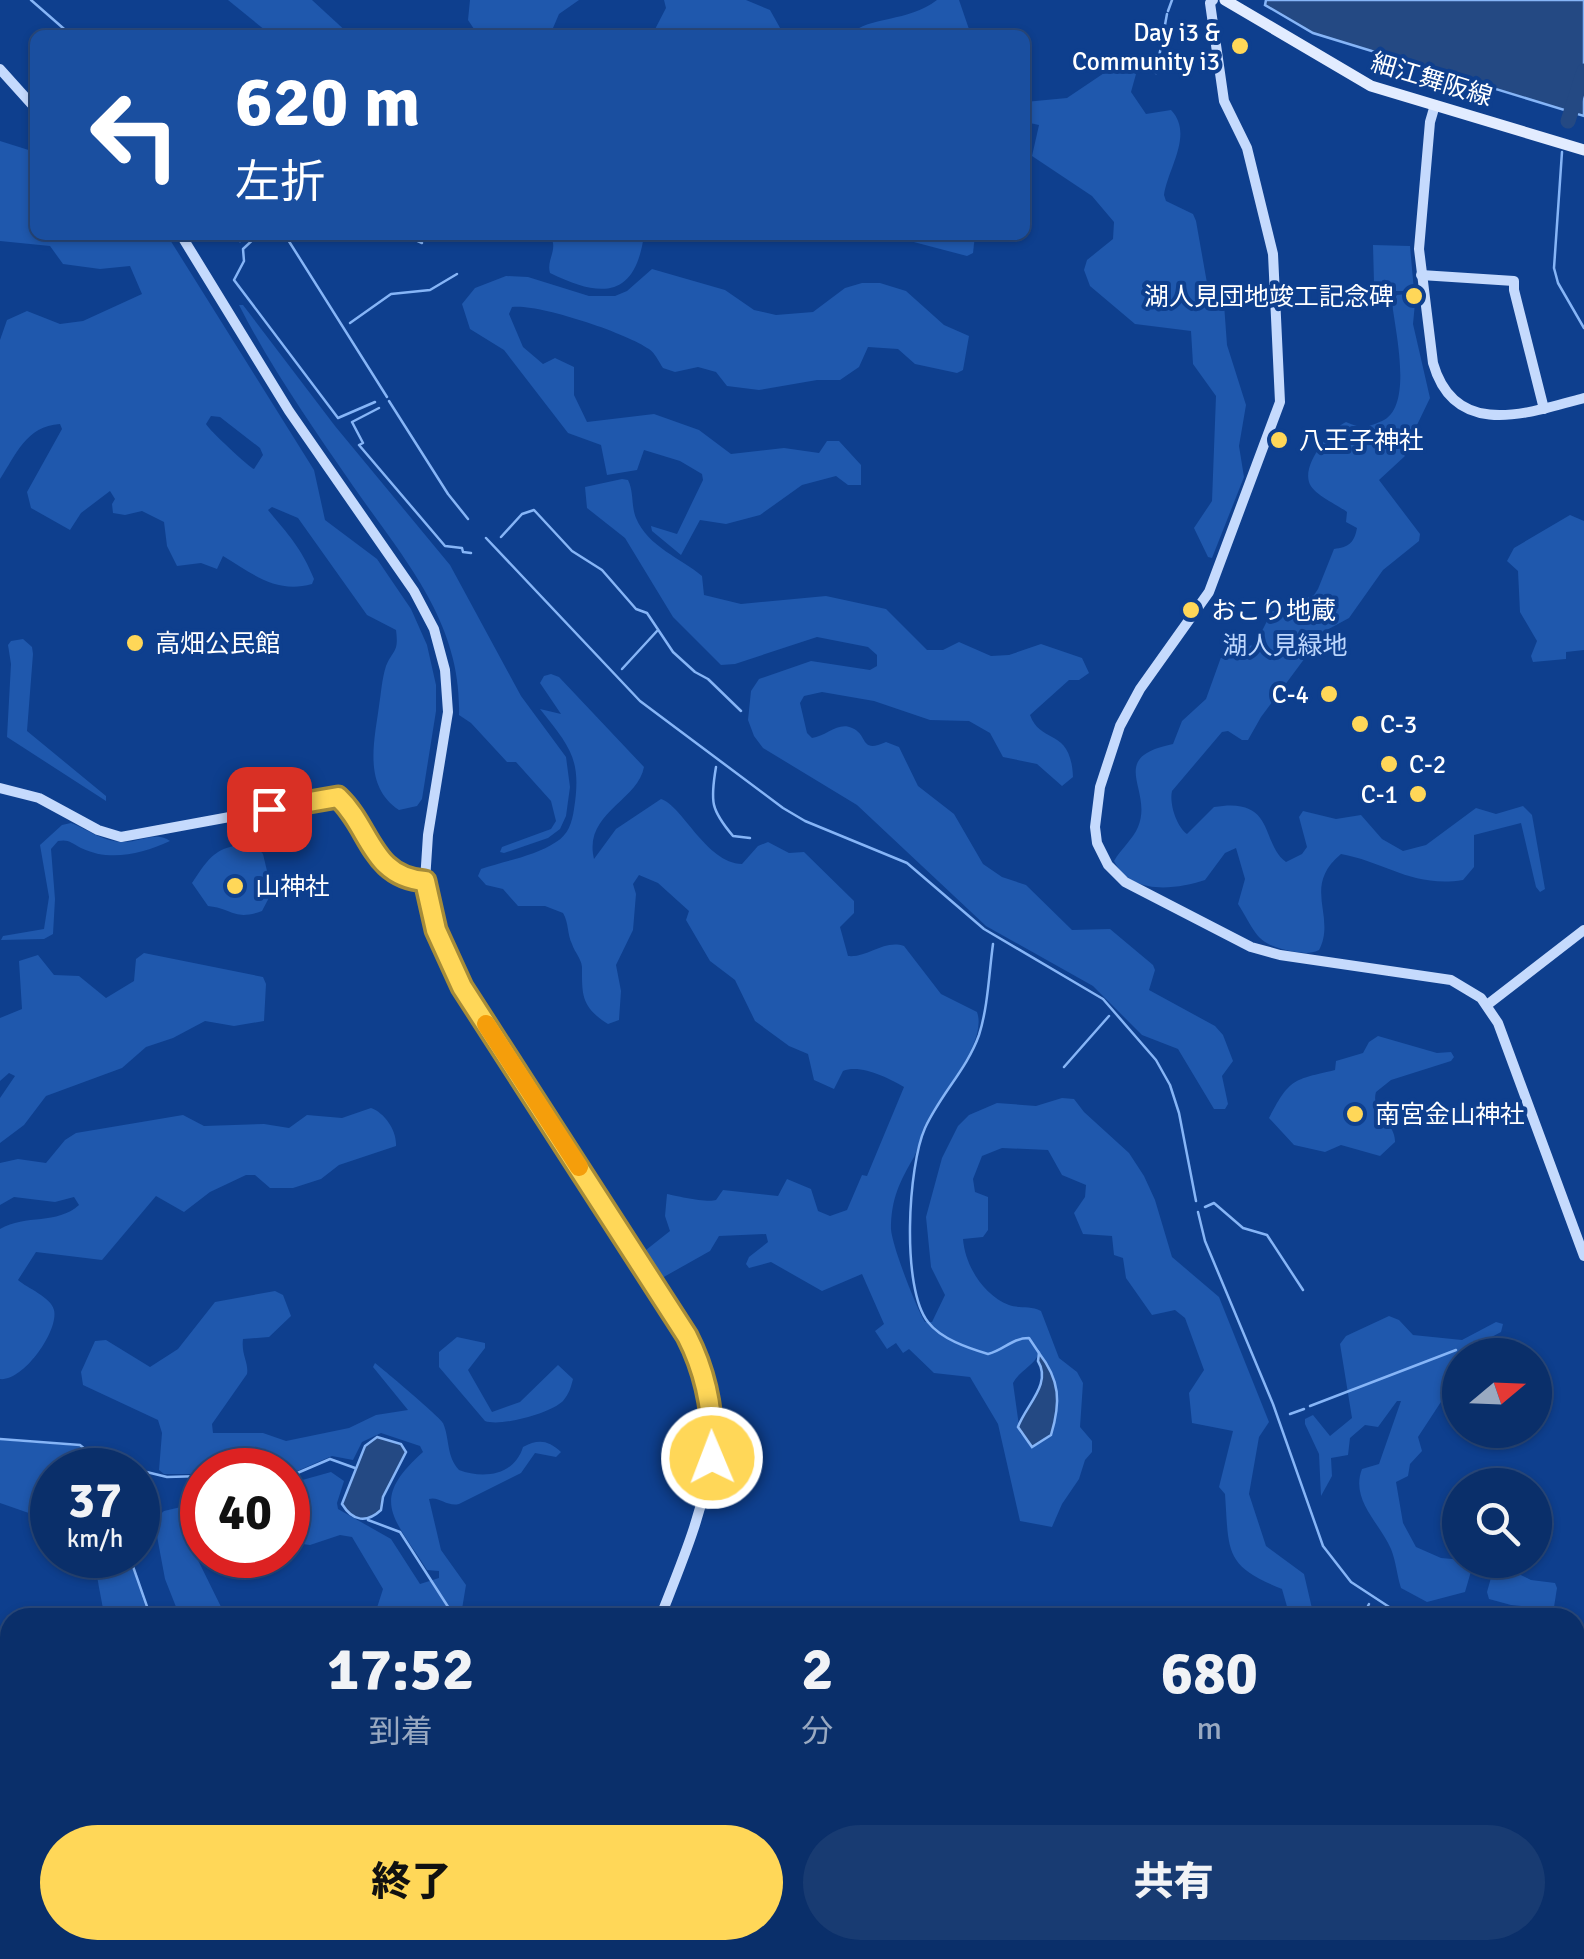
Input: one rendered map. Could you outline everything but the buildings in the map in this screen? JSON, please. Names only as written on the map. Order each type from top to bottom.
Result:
[{"type":"main road","name":"細江舞阪線","points":[[1224,0],[1359,81],[1584,150]]},
{"type":"street","points":[[1213,0],[1210,4],[1222,92],[1231,120],[1247,148],[1273,254],[1280,402],[1209,592],[1140,689],[1120,726],[1100,787],[1097,843],[1108,865],[1125,882],[1252,947],[1280,955],[1451,980],[1467,987],[1488,1005],[1498,1022],[1584,1256]]},
{"type":"street","points":[[0,70],[30,103]]},
{"type":"street","points":[[1435,105],[1419,241],[1432,362],[1441,384],[1469,408],[1492,417],[1509,417],[1584,398]]},
{"type":"street","points":[[184,240],[289,411],[414,591],[434,629],[445,670],[448,712],[428,835],[425,881],[436,930],[457,978],[678,1321],[701,1368],[712,1416],[710,1473],[700,1514],[664,1608]]},
{"type":"street","points":[[1421,276],[1514,281],[1544,408]]},
{"type":"street","points":[[0,788],[40,798],[98,830],[121,837],[338,797],[390,871],[404,879],[425,881]]},
{"type":"street","points":[[1488,1005],[1584,930]]},
{"type":"green space","points":[[228,0],[312,0],[345,30],[265,30]]},
{"type":"green space","points":[[470,0],[579,0],[559,14],[552,30],[475,30],[468,20]]},
{"type":"green space","points":[[664,0],[746,0],[770,10],[781,30],[655,30],[666,8]]},
{"type":"green space","points":[[937,0],[959,0],[969,30],[856,30],[868,24]]},
{"type":"green space","points":[[1122,61],[1136,74],[1131,92],[1146,114],[1171,110],[1177,119],[1180,140],[1164,195],[1166,201],[1193,214],[1196,221],[1207,283],[1224,304],[1227,345],[1246,405],[1239,446],[1244,477],[1212,558],[1194,528],[1212,501],[1216,396],[1193,364],[1191,331],[1135,324],[1090,286],[1084,270],[1087,260],[1113,239],[1114,222],[1092,196],[1032,156],[1039,125],[1030,123],[1030,102],[1067,98]]},
{"type":"green space","points":[[0,141],[30,150],[30,240],[170,240],[314,470],[325,520],[377,559],[411,609],[427,645],[436,685],[436,711],[422,799],[417,806],[399,810],[388,800],[380,789],[374,763],[383,681],[396,647],[396,630],[367,615],[298,518],[272,507],[268,510],[299,550],[314,579],[312,584],[287,586],[265,580],[223,556],[217,569],[201,563],[177,566],[167,546],[164,522],[142,511],[113,513],[115,499],[110,491],[81,513],[70,530],[31,508],[27,492],[62,429],[60,424],[30,436],[0,479],[0,340],[7,320],[27,311],[60,324],[83,321],[142,294],[130,266],[100,269],[63,264],[50,246],[0,241]],"holes":[[[211,416],[220,417],[260,448],[263,455],[254,469],[206,424]]]},
{"type":"green space","points":[[552,240],[643,240],[633,271],[624,282],[600,289],[550,273]]},
{"type":"green space","points":[[906,240],[974,240],[973,253],[967,256]]},
{"type":"green space","points":[[1373,245],[1410,246],[1414,291],[1380,291],[1380,283],[1374,283]]},
{"type":"green space","points":[[652,269],[725,290],[754,310],[776,315],[813,312],[845,288],[862,283],[880,283],[906,291],[944,325],[969,336],[963,370],[957,373],[915,364],[898,349],[868,347],[859,367],[840,380],[759,390],[727,386],[716,372],[698,367],[675,372],[663,368],[649,349],[603,328],[561,314],[512,307],[509,314],[523,347],[543,364],[555,358],[574,367],[574,395],[587,422],[654,414],[699,430],[731,454],[784,448],[819,453],[827,441],[839,441],[861,465],[861,485],[848,485],[836,476],[802,485],[760,515],[726,524],[700,520],[681,555],[651,526],[677,534],[703,480],[702,474],[680,461],[644,450],[637,470],[607,475],[601,445],[568,433],[504,350],[470,329],[462,304],[475,288],[506,276],[528,277],[589,296],[615,296],[627,291]]},
{"type":"green space","name":"湖人見緑地","points":[[1407,294],[1415,303],[1413,324],[1430,398],[1405,456],[1379,480],[1420,534],[1419,541],[1383,570],[1349,618],[1325,631],[1248,740],[1222,732],[1172,791],[1173,808],[1187,834],[1214,807],[1248,808],[1258,815],[1286,862],[1307,847],[1299,817],[1303,811],[1336,819],[1361,815],[1382,839],[1403,851],[1426,845],[1476,808],[1496,814],[1523,806],[1532,815],[1545,889],[1540,892],[1536,887],[1521,823],[1474,835],[1474,867],[1463,880],[1445,882],[1414,877],[1341,854],[1323,878],[1324,925],[1319,950],[1296,952],[1265,942],[1238,904],[1245,879],[1236,848],[1225,853],[1205,880],[1180,886],[1142,885],[1131,880],[1114,861],[1138,827],[1141,800],[1136,766],[1141,758],[1173,744],[1182,721],[1206,699],[1224,649],[1255,645],[1272,611],[1294,614],[1302,600],[1318,589],[1334,549],[1347,546],[1354,538],[1357,528],[1346,522],[1347,512],[1320,495],[1311,486],[1308,474],[1319,448],[1340,426],[1346,422],[1368,426],[1392,413],[1400,385],[1400,367],[1392,302],[1397,295]]},
{"type":"green space","points":[[239,305],[243,305],[335,426],[450,565],[521,696],[566,757],[570,787],[566,816],[560,829],[548,838],[500,852],[502,847],[551,829],[556,821],[551,801],[516,762],[507,762],[459,715],[451,650],[426,593],[293,397]]},
{"type":"green space","points":[[622,479],[630,485],[634,513],[641,528],[702,576],[704,595],[741,604],[826,596],[886,609],[927,650],[943,650],[959,642],[991,656],[1009,655],[1041,644],[1082,658],[1089,673],[1079,680],[1069,680],[1030,715],[1041,730],[1067,750],[1073,777],[1062,786],[1037,764],[1003,757],[990,733],[969,721],[930,720],[874,701],[822,692],[804,696],[800,703],[807,733],[812,738],[847,726],[857,731],[868,745],[886,742],[899,747],[918,786],[954,814],[983,864],[1002,877],[1026,885],[1072,930],[1110,929],[1153,965],[1149,990],[1215,1026],[1223,1035],[1233,1061],[1222,1076],[1228,1104],[1225,1109],[1214,1109],[1178,1049],[1142,1035],[1093,986],[986,926],[857,805],[763,748],[748,720],[751,691],[759,679],[811,661],[870,670],[877,666],[877,655],[868,647],[817,637],[721,665],[673,617],[625,538],[587,508],[585,487]]},
{"type":"green space","points":[[1570,515],[1584,521],[1584,650],[1566,652],[1566,659],[1533,662],[1531,656],[1537,641],[1520,612],[1518,571],[1507,561],[1514,548]]},
{"type":"green space","points":[[23,639],[32,647],[33,654],[27,731],[106,796],[106,801],[7,737],[11,664],[8,645]]},
{"type":"green space","points":[[544,676],[559,677],[644,767],[640,779],[596,830],[594,859],[616,829],[661,799],[706,845],[729,861],[742,864],[758,846],[768,842],[789,853],[804,852],[854,901],[854,913],[840,927],[848,956],[890,945],[904,946],[941,994],[977,1012],[979,1024],[970,1053],[925,1125],[893,1208],[891,1229],[895,1249],[925,1322],[932,1322],[945,1295],[931,1267],[926,1217],[942,1158],[958,1126],[969,1115],[997,1103],[1036,1106],[1062,1098],[1074,1099],[1129,1153],[1155,1200],[1172,1257],[1219,1297],[1269,1422],[1259,1437],[1249,1494],[1266,1546],[1304,1574],[1312,1608],[1287,1608],[1282,1589],[1249,1573],[1233,1555],[1225,1494],[1219,1487],[1233,1431],[1192,1423],[1189,1393],[1204,1370],[1185,1318],[1175,1310],[1152,1315],[1126,1278],[1123,1258],[1114,1255],[1112,1236],[1083,1234],[1074,1213],[1085,1197],[1086,1185],[1062,1175],[1048,1150],[1002,1148],[982,1156],[973,1179],[975,1192],[988,1197],[988,1230],[983,1237],[963,1239],[972,1269],[984,1287],[1009,1305],[1041,1311],[1059,1358],[1077,1372],[1083,1383],[1080,1427],[1092,1441],[1092,1452],[1052,1527],[1020,1521],[998,1424],[970,1377],[934,1373],[909,1349],[903,1353],[896,1343],[887,1349],[875,1331],[884,1324],[862,1274],[822,1291],[771,1262],[749,1268],[749,1257],[768,1242],[766,1234],[719,1236],[710,1251],[662,1278],[646,1250],[670,1231],[665,1216],[667,1194],[706,1201],[716,1200],[723,1190],[778,1196],[787,1179],[811,1189],[818,1211],[830,1216],[847,1210],[862,1175],[867,1176],[904,1087],[858,1069],[843,1071],[834,1089],[814,1080],[808,1054],[789,1046],[755,1021],[735,980],[710,961],[686,920],[689,911],[658,883],[639,875],[633,884],[633,930],[616,965],[621,991],[619,1020],[608,1024],[593,1012],[585,1000],[581,964],[563,913],[545,906],[518,906],[503,889],[486,885],[478,876],[481,869],[548,847],[564,836],[571,824],[575,765],[566,744],[540,709],[561,714],[540,683]],"holes":[[[1039,1353],[1053,1382],[1056,1413],[1051,1435],[1034,1446],[1020,1433],[1013,1383]]]},
{"type":"green space","points":[[71,823],[116,841],[154,837],[170,841],[137,853],[103,855],[58,841],[51,849],[53,934],[44,939],[1,940],[3,936],[44,929],[49,897],[40,845],[62,825]]},
{"type":"green space","points":[[250,844],[263,854],[272,892],[262,911],[239,915],[208,906],[192,883],[198,874],[221,850]]},
{"type":"green space","points":[[144,953],[263,977],[264,1021],[234,1026],[205,1021],[146,1047],[122,1068],[46,1096],[24,1125],[0,1143],[0,1098],[15,1076],[9,1073],[0,1081],[0,1018],[22,1009],[19,961],[38,955],[54,975],[79,976],[106,998],[134,981],[136,959]]},
{"type":"green space","points":[[1378,1036],[1437,1053],[1451,1052],[1454,1057],[1391,1080],[1376,1092],[1377,1106],[1392,1129],[1395,1142],[1380,1156],[1341,1145],[1325,1152],[1294,1145],[1269,1118],[1282,1095],[1301,1079],[1335,1070],[1336,1061],[1363,1053]]},
{"type":"green space","points":[[371,1108],[389,1123],[396,1146],[339,1165],[321,1179],[293,1188],[270,1188],[255,1175],[246,1175],[210,1192],[184,1212],[156,1196],[102,1260],[36,1252],[18,1280],[48,1301],[54,1310],[51,1330],[29,1364],[9,1378],[0,1379],[0,1229],[61,1215],[79,1205],[74,1197],[55,1202],[14,1197],[0,1205],[0,1163],[18,1159],[46,1163],[76,1133],[183,1115],[204,1126],[264,1124],[289,1128],[307,1115],[342,1118]]},
{"type":"green space","points":[[275,1291],[283,1295],[291,1316],[269,1337],[243,1339],[247,1374],[212,1424],[213,1433],[263,1433],[286,1441],[349,1428],[376,1415],[408,1410],[373,1367],[375,1363],[443,1423],[452,1459],[459,1470],[497,1473],[513,1464],[523,1447],[533,1443],[547,1443],[561,1452],[556,1457],[535,1453],[521,1473],[459,1504],[429,1499],[441,1550],[466,1585],[462,1608],[377,1608],[383,1589],[352,1537],[340,1535],[310,1545],[310,1478],[331,1472],[344,1481],[338,1509],[391,1539],[420,1584],[439,1578],[439,1571],[427,1570],[397,1522],[391,1497],[406,1469],[423,1452],[420,1446],[381,1433],[362,1442],[353,1460],[332,1456],[310,1466],[310,1448],[180,1448],[180,1474],[164,1474],[160,1471],[162,1433],[158,1420],[83,1385],[81,1372],[95,1341],[106,1340],[150,1367],[178,1349],[215,1302]]},
{"type":"green space","points":[[1389,1316],[1399,1320],[1413,1335],[1442,1338],[1442,1400],[1418,1437],[1422,1451],[1410,1464],[1408,1476],[1396,1482],[1403,1523],[1416,1547],[1442,1558],[1442,1578],[1469,1578],[1465,1592],[1427,1602],[1401,1588],[1391,1549],[1363,1501],[1359,1480],[1362,1469],[1379,1464],[1401,1401],[1378,1427],[1365,1425],[1350,1438],[1348,1455],[1331,1458],[1332,1476],[1321,1496],[1319,1454],[1305,1419],[1313,1415],[1330,1436],[1352,1418],[1340,1344],[1346,1336]]},
{"type":"green space","points":[[1496,1322],[1503,1324],[1501,1332],[1490,1338],[1466,1338]]},
{"type":"green space","points":[[457,1337],[485,1343],[468,1370],[492,1412],[520,1402],[558,1365],[573,1379],[568,1393],[557,1406],[537,1414],[502,1422],[485,1421],[439,1367],[439,1352]]},
{"type":"green space","points":[[0,1440],[82,1448],[30,1448],[30,1513],[0,1503]]},
{"type":"green space","points":[[180,1507],[180,1578],[207,1578],[222,1608],[176,1608],[160,1552],[160,1515]]},
{"type":"green space","points":[[97,1578],[136,1578],[146,1608],[103,1608]]},
{"type":"green space","points":[[1491,1578],[1527,1578],[1555,1583],[1557,1588],[1552,1608],[1511,1605],[1489,1599]]},
{"type":"shaded area","points":[[1266,0],[1584,0],[1584,116],[1313,33],[1265,5]]},
{"type":"shaded area","points":[[1039,1353],[1055,1382],[1057,1402],[1051,1435],[1032,1447],[1018,1427],[1040,1386]]},
{"type":"shaded area","points":[[377,1437],[401,1444],[406,1452],[383,1497],[381,1510],[360,1519],[342,1504],[365,1446]]},
{"type":"waterway","points":[[31,0],[65,30]]},
{"type":"waterway","points":[[1168,11],[1172,0]]},
{"type":"waterway","points":[[1156,73],[1167,14]]},
{"type":"waterway","points":[[1568,121],[1584,71]]},
{"type":"waterway","points":[[1562,152],[1554,268],[1558,283],[1584,328]]},
{"type":"waterway","points":[[253,240],[243,249],[244,261],[234,280],[338,418],[375,402]]},
{"type":"waterway","points":[[288,240],[387,397]]},
{"type":"waterway","points":[[416,240],[422,243]]},
{"type":"waterway","points":[[350,323],[391,294],[430,290],[457,274]]},
{"type":"waterway","points":[[389,401],[468,519]]},
{"type":"waterway","points":[[379,408],[352,422],[363,443],[359,445],[445,546],[471,553]]},
{"type":"waterway","points":[[501,537],[522,514],[534,510],[572,551],[602,570],[636,609],[647,613],[673,652],[741,711]]},
{"type":"waterway","points":[[486,538],[640,701],[783,808],[907,863],[984,929],[1103,999],[1156,1060],[1170,1085],[1196,1201]]},
{"type":"waterway","points":[[622,669],[657,631]]},
{"type":"waterway","points":[[716,767],[716,812],[733,836],[750,838]]},
{"type":"waterway","points":[[993,944],[979,1035],[931,1116],[919,1146],[911,1197],[914,1283],[919,1305],[940,1333],[988,1354],[1029,1338],[1039,1353]]},
{"type":"waterway","points":[[1064,1067],[1109,1016]]},
{"type":"waterway","points":[[1205,1207],[1214,1203],[1243,1228],[1267,1235],[1303,1290]]},
{"type":"waterway","points":[[1198,1212],[1205,1241],[1273,1404],[1323,1546],[1351,1582],[1391,1608]]},
{"type":"waterway","points":[[1310,1406],[1442,1355]]},
{"type":"waterway","points":[[1290,1414],[1304,1409]]},
{"type":"waterway","points":[[0,1439],[84,1448]]},
{"type":"waterway","points":[[310,1468],[330,1459],[355,1468]]},
{"type":"waterway","points":[[160,1475],[180,1477]]},
{"type":"waterway","points":[[368,1520],[400,1532],[449,1608]]},
{"type":"waterway","points":[[137,1578],[148,1608]]},
{"type":"waterway","points":[[1367,1608],[1369,1604]]},
{"type":"slow traffic","points":[[486,1024],[579,1167]]},
{"type":"place","name":"Day i3 & Community i3","points":[[1240,46]]},
{"type":"place","name":"湖人見団地竣工記念碑","points":[[1414,296]]},
{"type":"place","name":"八王子神社","points":[[1279,440]]},
{"type":"place","name":"おこり地蔵","points":[[1191,610]]},
{"type":"place","name":"高畑公民館","points":[[135,643]]},
{"type":"place","name":"C-4","points":[[1329,694]]},
{"type":"place","name":"C-3","points":[[1360,724]]},
{"type":"place","name":"C-2","points":[[1389,764]]},
{"type":"place","name":"C-1","points":[[1418,794]]},
{"type":"place","name":"山神社","points":[[235,886]]},
{"type":"place","name":"南宮金山神社","points":[[1355,1114]]},
{"type":"route","points":[[269,809],[338,797],[390,871],[404,879],[425,881],[436,930],[462,987],[695,1352],[710,1402],[712,1458]]}]
